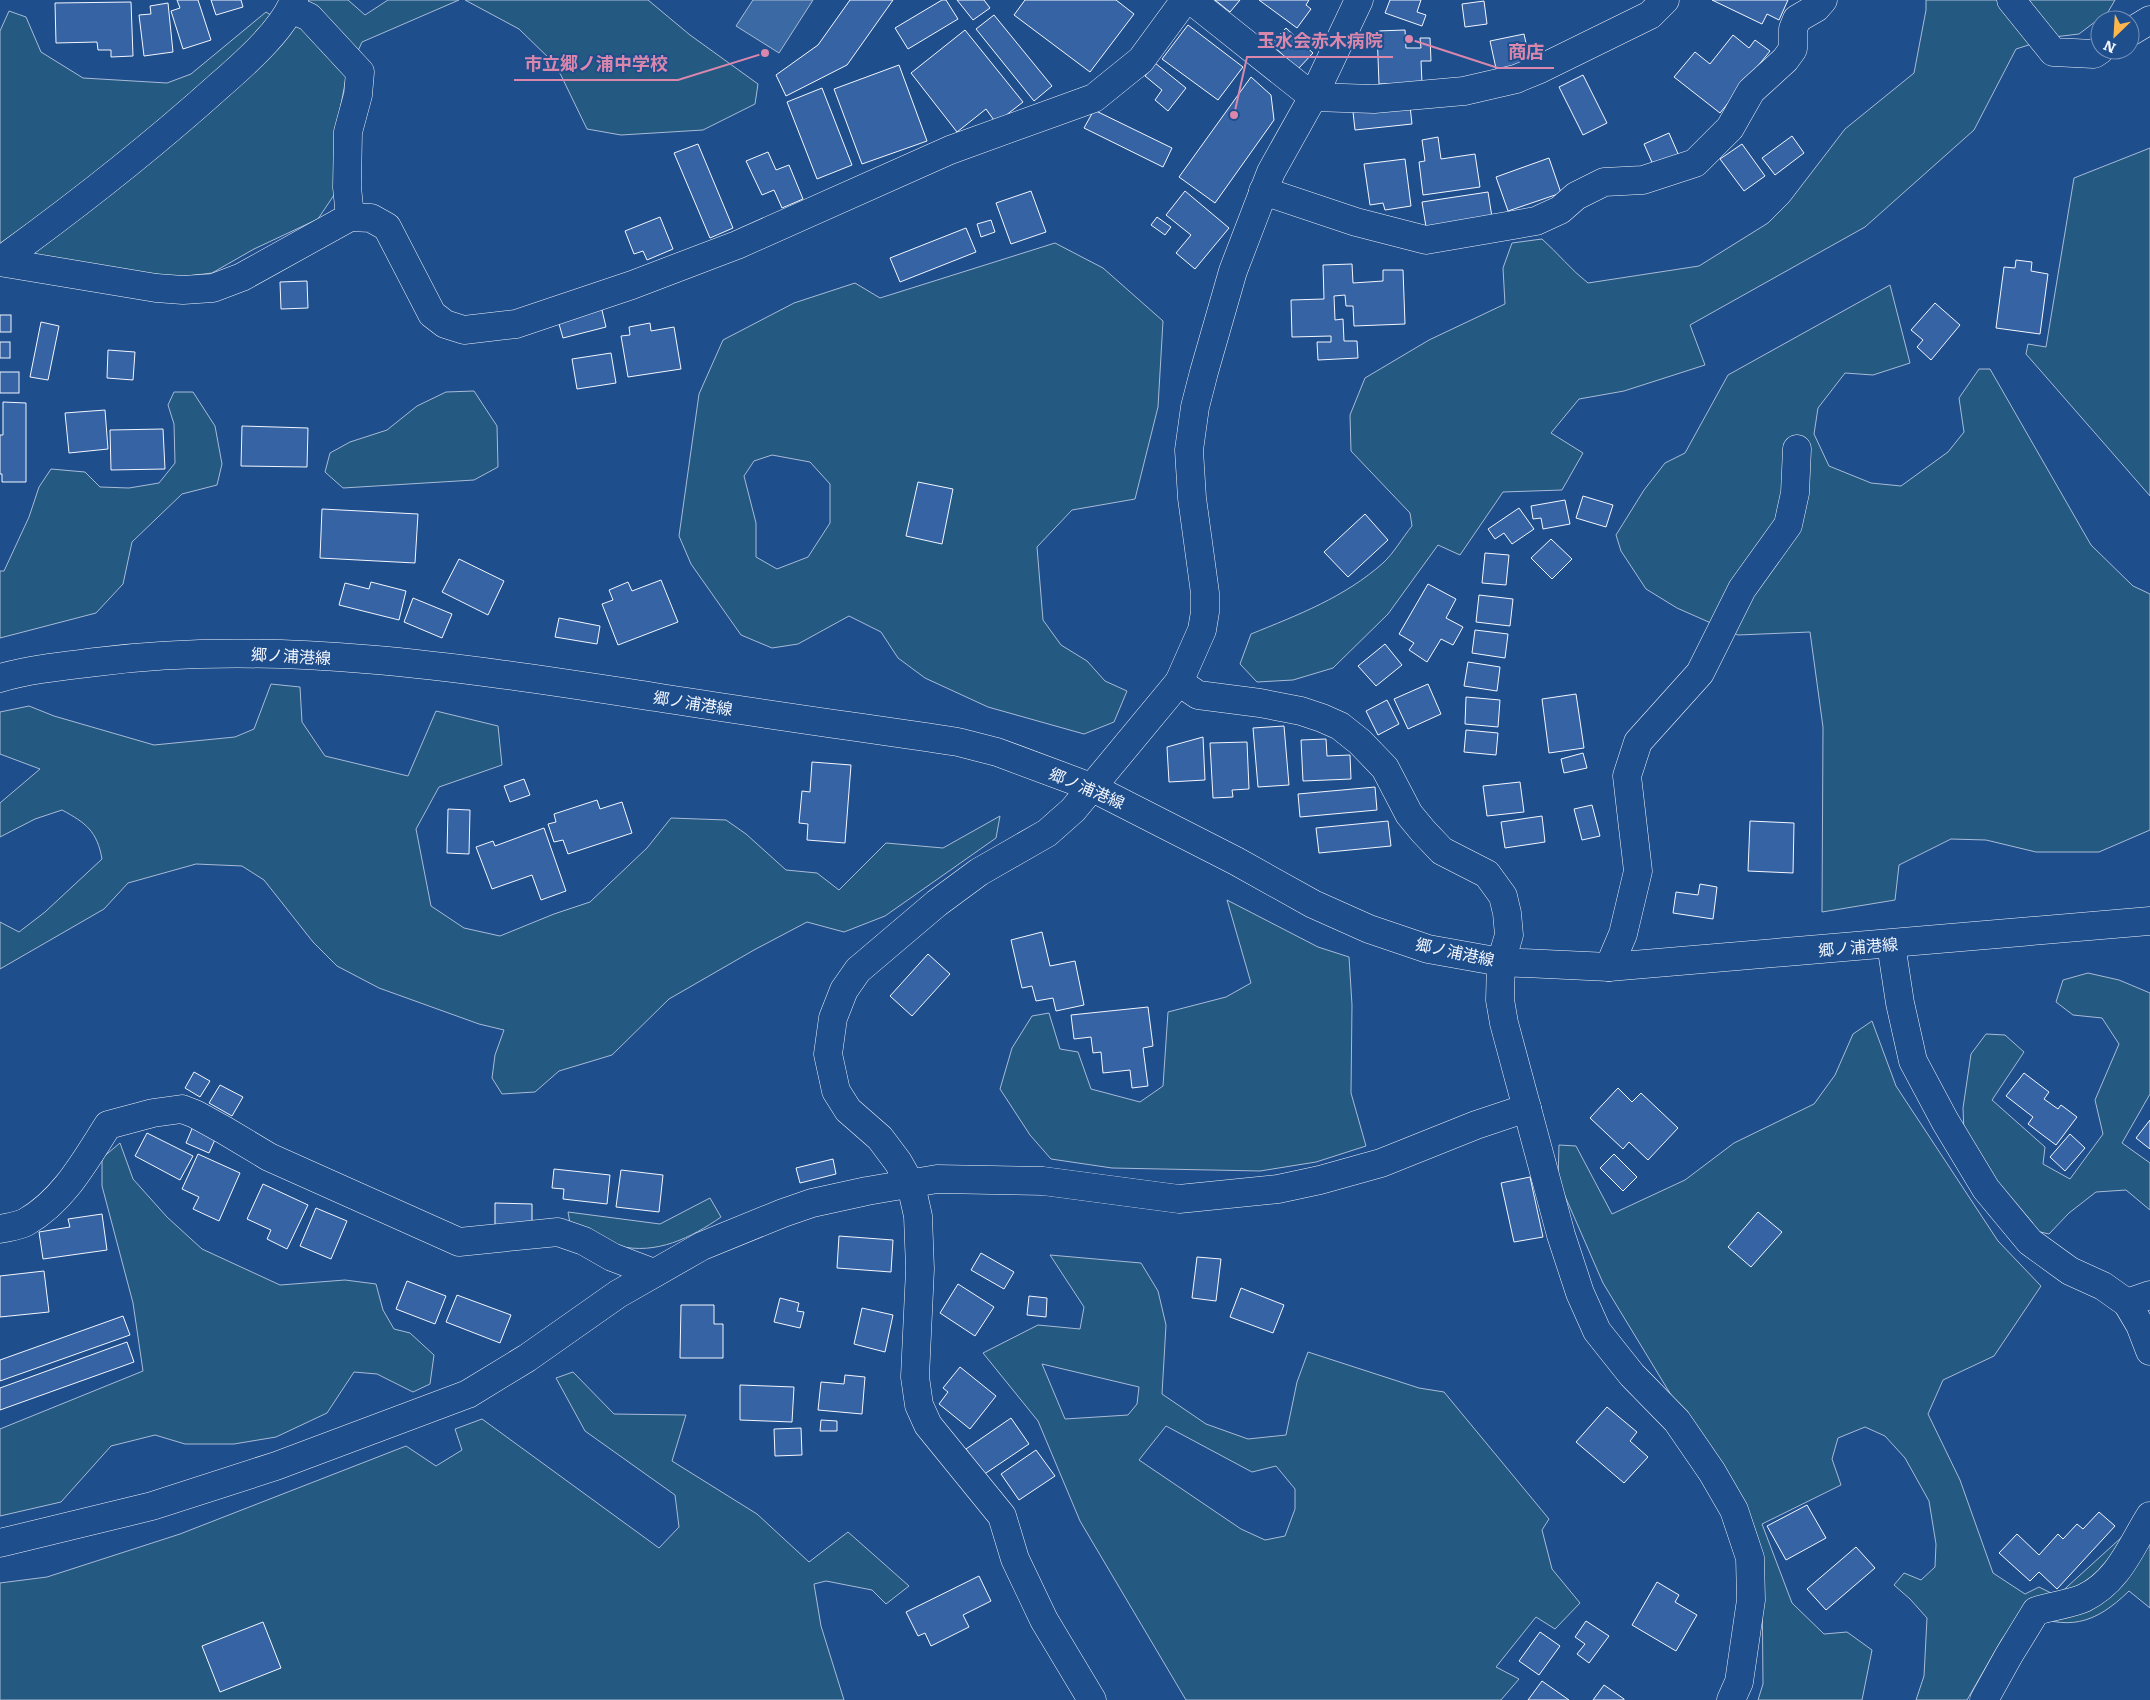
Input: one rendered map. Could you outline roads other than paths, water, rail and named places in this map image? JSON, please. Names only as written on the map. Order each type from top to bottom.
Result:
[{"type":"street","points":[[0,262],[156,288],[183,290],[213,288],[242,277],[350,216],[370,218],[387,228],[432,314],[445,324],[464,330],[516,324],[632,285],[737,245],[950,150],[1094,98],[1141,60],[1184,0]]},
{"type":"street","points":[[1191,0],[1313,97],[1374,99],[1454,92],[1516,79],[1650,15],[1665,0]]},
{"type":"street","points":[[1092,1700],[1044,1620],[1015,1559],[1002,1516],[928,1425],[919,1405],[915,1377],[920,1270],[918,1216],[911,1185],[880,1138],[848,1110],[836,1091],[828,1054],[833,1018],[844,990],[858,970],[937,903],[979,872],[1047,833],[1073,810],[1180,682],[1202,630],[1205,612],[1205,593],[1192,498],[1189,450],[1195,407],[1233,271],[1271,172],[1313,97],[1359,0]]},
{"type":"street","points":[[1263,192],[1356,222],[1426,240],[1536,221],[1560,210],[1576,196],[1604,182],[1643,180],[1695,163],[1730,128],[1751,91],[1785,60],[1793,49],[1793,29],[1797,19],[1816,8],[1823,0]]},
{"type":"street","points":[[2011,0],[2052,52],[2090,54]]},
{"type":"street","points":[[0,262],[54,222],[170,130],[246,62],[276,28],[292,4],[309,17],[360,72],[358,95],[348,132],[347,187],[350,216]]},
{"type":"street","points":[[1609,966],[1623,934],[1638,871],[1627,776],[1638,742],[1700,673],[1742,589],[1788,525],[1795,493],[1797,448]]},
{"type":"street","name":"郷ノ浦港線","points":[[0,678],[60,666],[126,658],[209,653],[285,654],[434,666],[531,678],[958,742],[997,752],[1091,787],[1236,861],[1313,904],[1369,929],[1428,949],[1502,962],[1609,966],[2150,921]]},
{"type":"street","points":[[1180,682],[1198,695],[1260,703],[1315,716],[1340,726],[1360,742],[1385,768],[1409,814],[1442,852],[1486,874],[1503,896],[1508,913],[1509,935],[1502,962],[1500,1000],[1504,1023],[1561,1234],[1580,1293],[1597,1331],[1632,1375],[1677,1421],[1712,1472],[1734,1510],[1750,1558],[1751,1600],[1739,1682],[1731,1700]]},
{"type":"street","points":[[1891,944],[1900,1003],[1913,1061],[1945,1121],[1986,1189],[2030,1242],[2070,1271],[2139,1299],[2140,1325],[2150,1351]]},
{"type":"street","points":[[0,1543],[152,1506],[276,1466],[468,1394],[527,1358],[610,1300],[702,1246],[812,1203],[858,1193],[937,1180],[1043,1181],[1179,1199],[1278,1189],[1320,1180],[1381,1163],[1476,1125],[1527,1108]]},
{"type":"street","points":[[0,1229],[25,1222],[54,1199],[75,1178],[108,1125],[182,1109],[203,1118],[269,1157],[458,1242],[558,1232],[584,1241],[612,1257],[654,1273]]},
{"type":"street","points":[[1984,1700],[2008,1655],[2036,1611],[2084,1598],[2104,1585],[2120,1568],[2150,1516]]},
{"type":"place","name":"商店","points":[[1409,39]]},
{"type":"place","name":"市立郷ノ浦中学校","points":[[765,53]]},
{"type":"place","name":"玉水会赤木病院","points":[[1234,115]]}]
